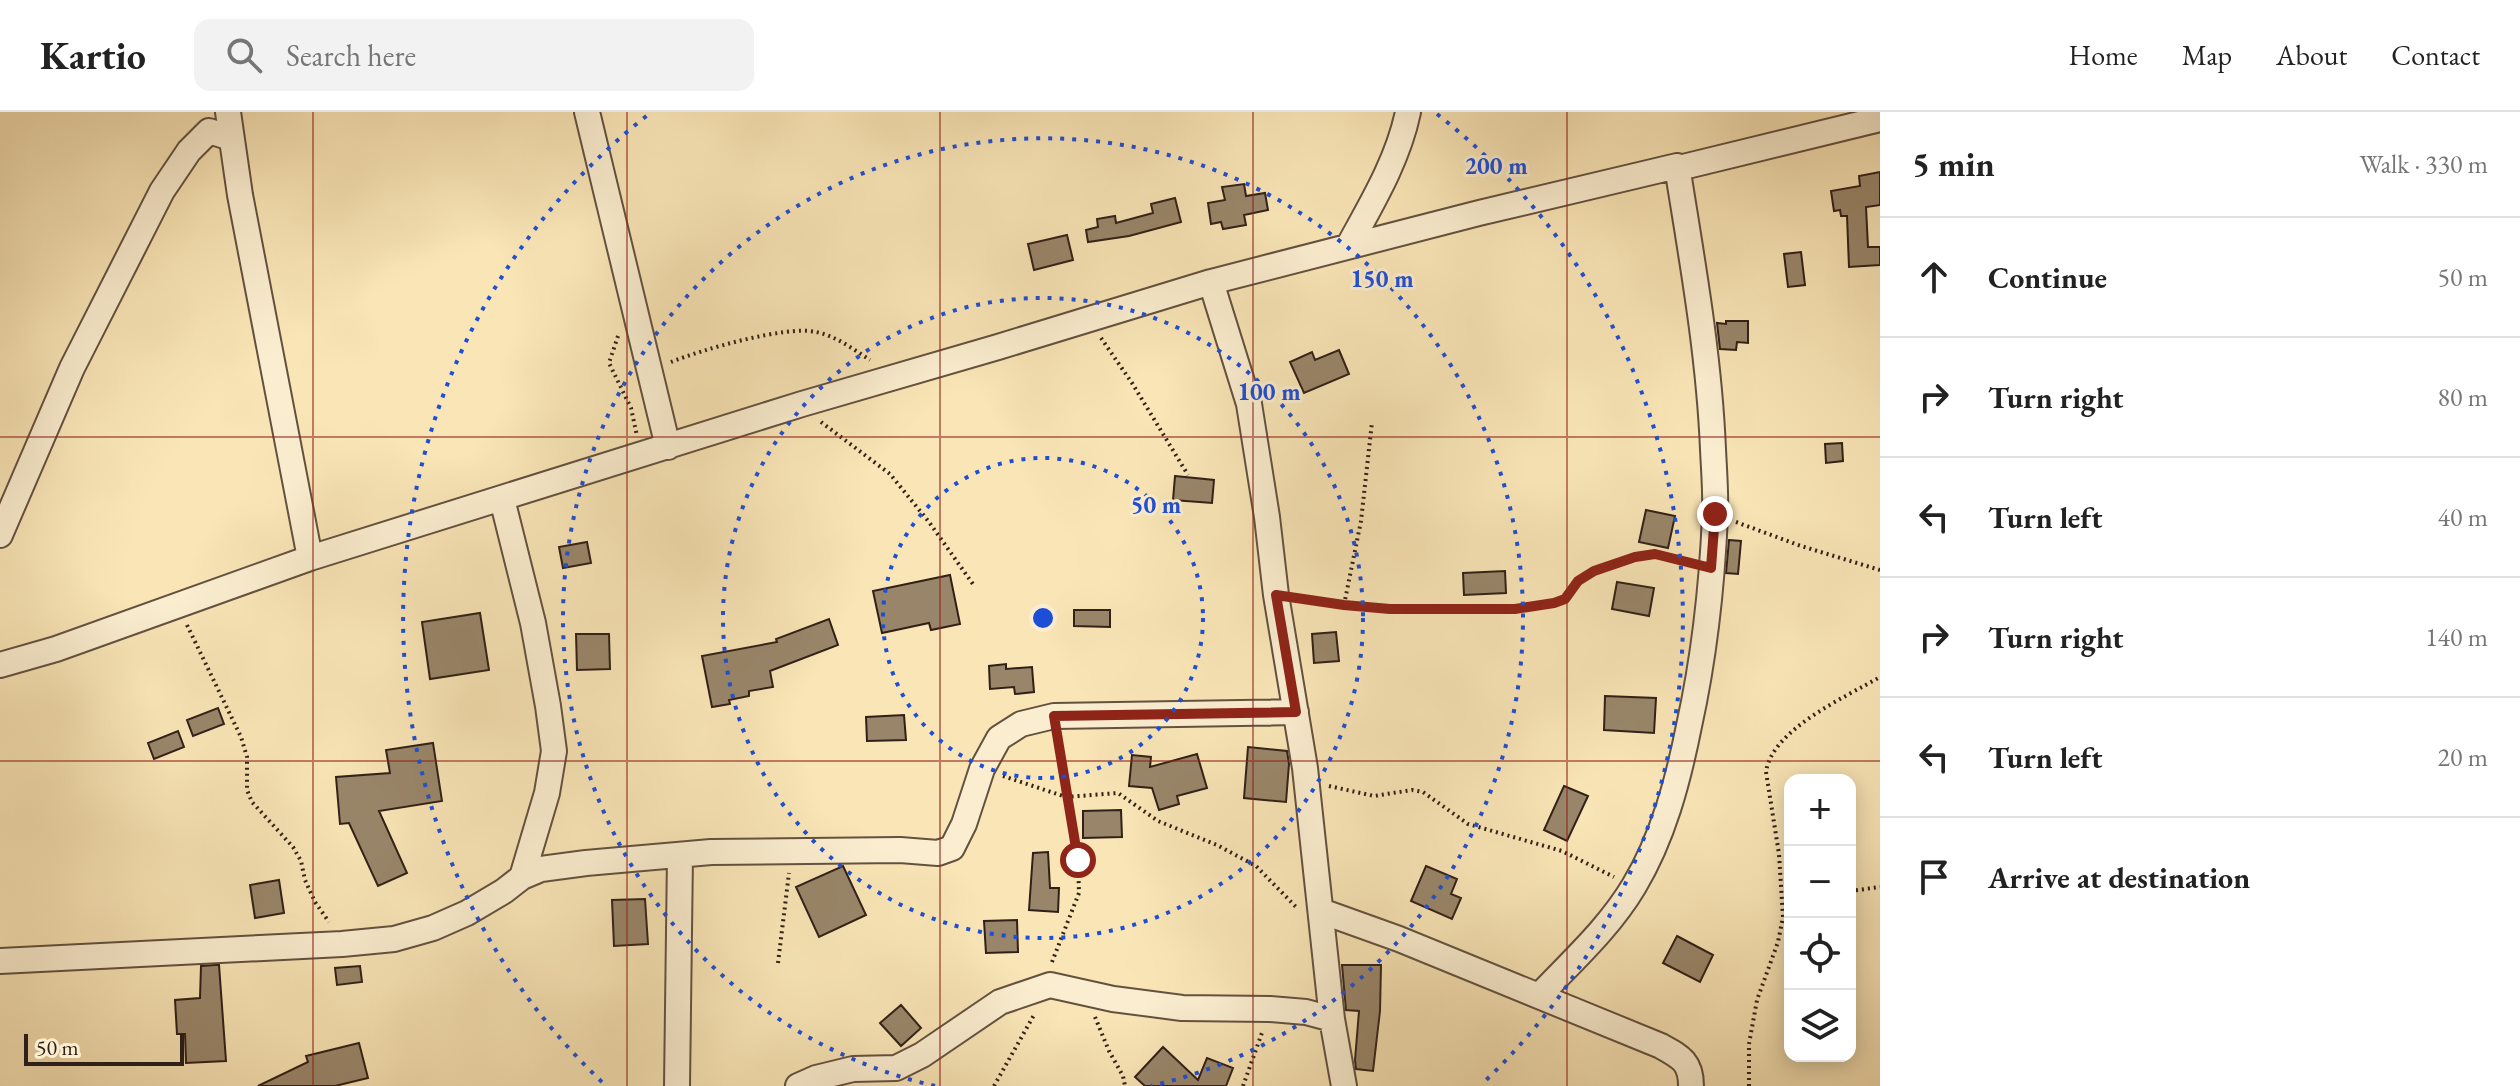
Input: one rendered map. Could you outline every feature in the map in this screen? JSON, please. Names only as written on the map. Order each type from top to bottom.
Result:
[{"type":"street","points":[[228,112],[283,426],[310,558]]},
{"type":"street","points":[[587,112],[668,447]]},
{"type":"street","points":[[1349,245],[1380,189],[1408,112]]},
{"type":"street","points":[[0,665],[56,649],[310,558],[802,404],[1211,282],[1349,245],[1880,119]]},
{"type":"street","points":[[0,535],[72,368],[162,191],[189,151],[209,131],[231,138]]},
{"type":"street","points":[[1539,996],[1605,927],[1634,886],[1652,852],[1679,776],[1697,691],[1715,514],[1712,421],[1703,336],[1677,166]]},
{"type":"street","points":[[1211,282],[1249,404],[1307,781],[1332,1019],[1344,1086]]},
{"type":"street","points":[[502,499],[533,623],[554,751],[547,793],[522,877]]},
{"type":"street","points":[[0,961],[394,939],[433,928],[467,913],[522,877],[541,869],[586,863],[711,852],[900,850],[938,853],[952,848],[964,824],[982,769],[999,738],[1021,724],[1054,716],[1296,712]]},
{"type":"street","points":[[677,1086],[680,855]]},
{"type":"street","points":[[1321,911],[1399,939],[1661,1046],[1682,1058],[1691,1073],[1691,1086]]},
{"type":"street","points":[[798,1086],[853,1069],[896,1068],[922,1055],[1000,1002],[1046,986],[1182,1008],[1270,1009],[1306,1012],[1332,1019]]},
{"type":"path","points":[[1088,319],[1132,383],[1188,475]]},
{"type":"path","points":[[652,371],[693,353],[791,330],[814,331],[835,338],[870,360],[889,379]]},
{"type":"path","points":[[618,334],[609,363],[631,408],[641,456]]},
{"type":"path","points":[[802,404],[890,474],[944,541],[975,587]]},
{"type":"path","points":[[1344,605],[1361,521],[1372,422]]},
{"type":"path","points":[[1715,514],[1801,546],[1880,570]]},
{"type":"path","points":[[1276,595],[1390,609],[1515,609],[1565,599],[1578,581],[1594,571],[1635,557],[1655,554],[1711,568]]},
{"type":"path","points":[[178,605],[241,737],[247,757],[247,790],[252,802],[293,847],[315,902],[344,943]]},
{"type":"path","points":[[1749,1086],[1749,1044],[1757,1000],[1778,942],[1783,917],[1779,854],[1766,772],[1768,762],[1772,753],[1806,720],[1880,677]]},
{"type":"path","points":[[994,1086],[1046,986],[1079,893],[1078,860],[1054,716]]},
{"type":"path","points":[[982,769],[1066,797],[1118,793],[1158,821],[1217,845],[1256,866],[1324,937]]},
{"type":"path","points":[[1307,781],[1374,796],[1412,790],[1423,792],[1468,824],[1562,851],[1634,886]]},
{"type":"path","points":[[778,963],[793,850]]},
{"type":"path","points":[[1856,890],[1880,887]]},
{"type":"path","points":[[1085,993],[1125,1086]]},
{"type":"path","points":[[1243,1086],[1270,1009]]},
{"type":"building","points":[[1880,172],[1880,205],[1866,207],[1868,247],[1880,247],[1880,265],[1849,267],[1847,216],[1841,216],[1840,210],[1834,211],[1831,191],[1860,186],[1859,176]]},
{"type":"building","points":[[1244,184],[1246,196],[1265,193],[1268,210],[1244,215],[1246,225],[1223,229],[1221,222],[1211,224],[1208,203],[1225,200],[1222,187]]},
{"type":"building","points":[[1175,198],[1181,222],[1129,236],[1088,242],[1086,230],[1098,227],[1097,219],[1115,216],[1116,223],[1153,213],[1151,204]]},
{"type":"building","points":[[1067,235],[1073,260],[1034,270],[1028,244]]},
{"type":"building","points":[[1801,252],[1805,285],[1788,287],[1784,254]]},
{"type":"building","points":[[1726,321],[1748,321],[1748,343],[1737,342],[1736,350],[1720,349],[1717,323],[1726,324]]},
{"type":"building","points":[[1339,350],[1349,374],[1304,393],[1290,362],[1312,352],[1315,360]]},
{"type":"building","points":[[1842,443],[1843,461],[1826,463],[1825,444]]},
{"type":"building","points":[[1175,476],[1214,480],[1212,503],[1173,500]]},
{"type":"building","points":[[1646,510],[1675,516],[1668,548],[1639,542]]},
{"type":"building","points":[[1729,540],[1741,541],[1738,574],[1726,573]]},
{"type":"building","points":[[587,542],[591,563],[563,568],[559,547]]},
{"type":"building","points":[[1505,571],[1506,593],[1464,595],[1463,573]]},
{"type":"building","points":[[950,575],[960,624],[931,630],[929,623],[882,633],[873,591]]},
{"type":"building","points":[[1617,582],[1654,588],[1649,616],[1612,609]]},
{"type":"building","points":[[1074,610],[1110,610],[1110,627],[1074,626]]},
{"type":"building","points":[[480,613],[489,670],[430,679],[422,622]]},
{"type":"building","points":[[829,619],[838,645],[770,671],[773,687],[749,691],[749,696],[712,707],[702,656],[777,642],[776,639]]},
{"type":"building","points":[[1336,632],[1339,661],[1314,663],[1312,634]]},
{"type":"building","points":[[576,634],[609,634],[610,669],[577,670]]},
{"type":"building","points":[[1006,664],[1006,669],[1032,667],[1034,692],[1015,694],[1014,687],[990,689],[989,666]]},
{"type":"building","points":[[1605,696],[1656,698],[1654,733],[1604,730]]},
{"type":"building","points":[[218,708],[224,724],[193,736],[187,720]]},
{"type":"building","points":[[904,715],[906,740],[867,741],[866,717]]},
{"type":"building","points":[[178,731],[184,747],[154,759],[148,743]]},
{"type":"building","points":[[433,743],[442,801],[379,811],[407,873],[378,886],[349,823],[340,824],[336,777],[390,773],[386,750]]},
{"type":"building","points":[[1248,747],[1287,751],[1286,802],[1244,798]]},
{"type":"building","points":[[1197,754],[1207,788],[1177,796],[1179,804],[1159,810],[1152,788],[1129,786],[1132,755],[1151,757],[1150,767]]},
{"type":"building","points":[[1564,786],[1588,796],[1567,841],[1544,830]]},
{"type":"building","points":[[1121,810],[1122,837],[1083,838],[1083,811]]},
{"type":"building","points":[[1048,852],[1050,888],[1059,888],[1058,912],[1029,910],[1033,853]]},
{"type":"building","points":[[843,866],[866,915],[819,937],[796,887]]},
{"type":"building","points":[[1426,866],[1457,879],[1451,894],[1461,898],[1452,919],[1411,901]]},
{"type":"building","points":[[279,880],[284,913],[255,918],[250,885]]},
{"type":"building","points":[[645,899],[648,944],[614,946],[612,900]]},
{"type":"building","points":[[1017,920],[1018,952],[986,953],[984,921]]},
{"type":"building","points":[[1677,936],[1713,955],[1700,982],[1663,963]]},
{"type":"building","points":[[219,965],[226,1061],[186,1063],[185,1034],[177,1034],[175,1000],[200,998],[201,966]]},
{"type":"building","points":[[1342,965],[1381,965],[1380,1011],[1373,1071],[1356,1069],[1359,1011],[1346,1010]]},
{"type":"building","points":[[360,966],[362,982],[337,985],[335,968]]},
{"type":"building","points":[[901,1005],[921,1028],[901,1046],[880,1023]]},
{"type":"building","points":[[359,1043],[368,1078],[335,1086],[258,1086],[308,1062],[306,1056]]},
{"type":"building","points":[[1163,1047],[1198,1080],[1207,1058],[1233,1068],[1226,1086],[1145,1086],[1135,1077]]},
{"type":"route","points":[[1078,860],[1054,716],[1296,712],[1276,595],[1390,609],[1515,609],[1554,603],[1565,599],[1578,581],[1594,571],[1635,557],[1655,554],[1711,568],[1715,514]]}]
